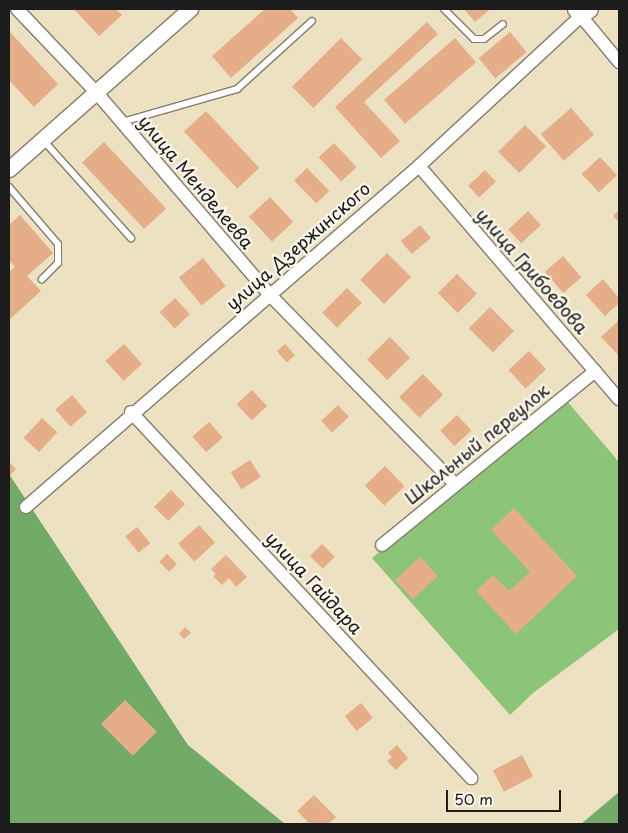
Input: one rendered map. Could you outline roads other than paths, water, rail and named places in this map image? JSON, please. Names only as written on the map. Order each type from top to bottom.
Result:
[{"type":"street","name":"улица Менделеева","points":[[17,9],[96,92],[270,295],[455,484]]},
{"type":"street","points":[[9,169],[190,9]]},
{"type":"street","points":[[582,11],[619,62]]},
{"type":"street","name":"улица Дзержинского","points":[[26,507],[131,412],[419,166],[582,11]]},
{"type":"street","name":"улица Грибоедова","points":[[419,166],[619,399]]},
{"type":"street","name":"Школьный переулок","points":[[382,545],[595,371]]},
{"type":"street","name":"улица Гайдара","points":[[131,412],[471,778]]},
{"type":"lane","points":[[444,9],[474,39],[484,38],[503,24]]},
{"type":"lane","points":[[122,122],[237,89],[312,21]]},
{"type":"lane","points":[[42,139],[131,238]]},
{"type":"lane","points":[[9,187],[58,244],[58,263],[42,279]]}]
